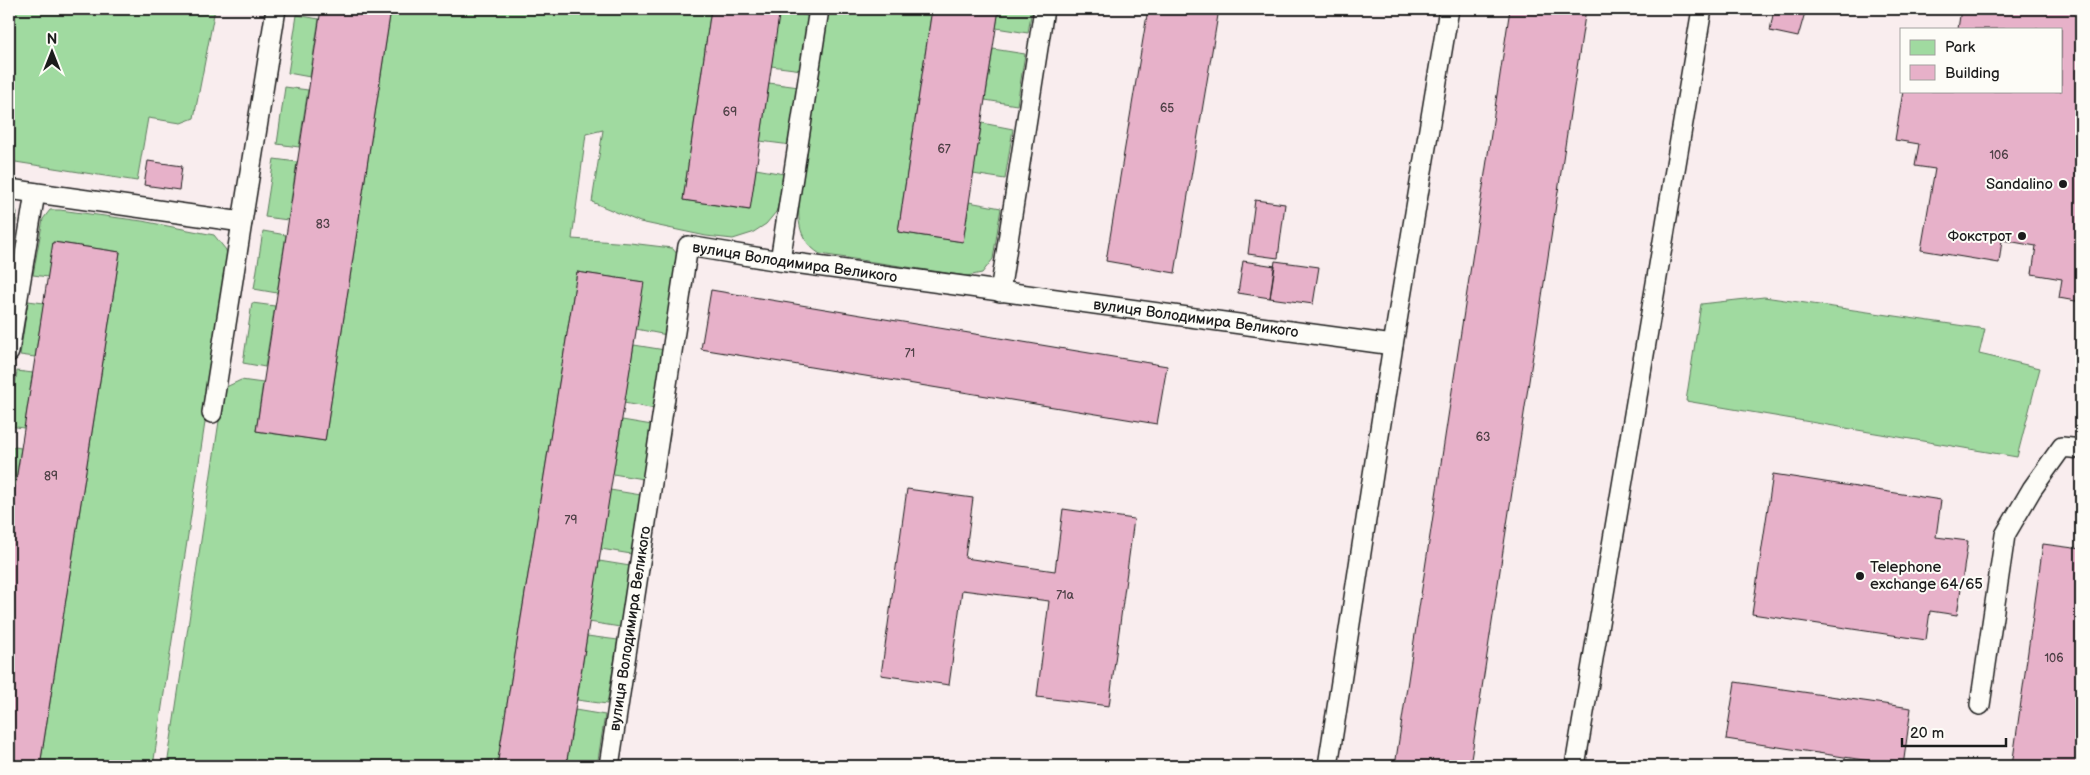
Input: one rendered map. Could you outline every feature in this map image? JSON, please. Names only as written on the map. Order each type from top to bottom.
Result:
[{"type":"lane","points":[[212,413],[276,9]]},
{"type":"lane","points":[[780,261],[819,9]]},
{"type":"lane","points":[[1000,292],[1044,9]]},
{"type":"lane","points":[[1328,766],[1393,345],[1449,9]]},
{"type":"lane","points":[[1575,766],[1702,9]]},
{"type":"lane","points":[[9,189],[242,222]]},
{"type":"lane","points":[[9,352],[35,193]]},
{"type":"lane","name":"вулиця Володимира Великого","points":[[609,766],[688,246],[1000,292],[1393,345]]},
{"type":"lane","points":[[1980,705],[2005,535],[2032,489],[2062,447],[2081,449]]},
{"type":"green space","points":[[9,9],[117,9],[135,11],[138,9],[215,9],[194,118],[181,123],[148,118],[137,181],[9,161]]},
{"type":"green space","points":[[391,9],[711,9],[683,200],[749,210],[756,169],[784,174],[782,195],[776,212],[766,224],[752,233],[733,239],[706,236],[640,222],[592,202],[603,130],[586,134],[572,239],[672,248],[678,255],[667,335],[636,329],[643,282],[577,272],[497,766],[167,766],[224,388],[241,380],[263,383],[256,431],[325,441]]},
{"type":"green space","points":[[829,9],[932,9],[898,232],[963,242],[969,202],[1001,208],[993,259],[982,273],[967,276],[820,254],[806,241],[800,226],[800,190]]},
{"type":"green space","points":[[999,9],[1032,9],[1028,33],[996,28]]},
{"type":"green space","points":[[779,11],[810,16],[802,70],[771,66]]},
{"type":"green space","points":[[297,15],[319,19],[310,77],[288,73]]},
{"type":"green space","points":[[993,49],[1025,54],[1017,105],[985,100]]},
{"type":"green space","points":[[769,83],[799,87],[791,145],[760,141]]},
{"type":"green space","points":[[285,87],[308,90],[299,147],[277,144]]},
{"type":"green space","points":[[982,123],[1013,129],[1005,179],[973,174]]},
{"type":"green space","points":[[274,159],[297,162],[288,220],[265,217]]},
{"type":"green space","points":[[9,204],[12,204],[17,212],[9,278]]},
{"type":"green space","points":[[50,210],[142,221],[214,235],[226,250],[229,264],[153,766],[40,766],[120,252],[54,242],[48,277],[33,275],[43,219]]},
{"type":"green space","points":[[263,231],[286,235],[277,293],[254,289]]},
{"type":"green space","points":[[1764,297],[1985,329],[1979,354],[2040,368],[2017,457],[1686,401],[1701,304]]},
{"type":"green space","points":[[28,301],[44,303],[35,357],[20,355]]},
{"type":"green space","points":[[252,303],[275,306],[265,367],[243,363]]},
{"type":"green space","points":[[634,345],[665,350],[655,409],[624,403]]},
{"type":"green space","points":[[17,371],[33,373],[24,428],[9,426]]},
{"type":"green space","points":[[622,420],[652,425],[643,479],[613,474]]},
{"type":"green space","points":[[9,446],[21,448],[12,504],[9,504]]},
{"type":"green space","points":[[610,490],[641,495],[631,554],[601,549]]},
{"type":"green space","points":[[599,561],[630,566],[620,627],[589,622]]},
{"type":"green space","points":[[587,636],[618,640],[607,704],[577,700]]},
{"type":"green space","points":[[575,710],[605,715],[597,766],[566,766]]},
{"type":"building","points":[[321,9],[391,9],[325,441],[256,431]]},
{"type":"building","points":[[711,9],[780,9],[750,210],[683,200]]},
{"type":"building","points":[[932,9],[999,9],[963,242],[898,232]]},
{"type":"building","points":[[1148,9],[1219,9],[1175,273],[1106,261]]},
{"type":"building","points":[[1510,9],[1586,9],[1470,766],[1395,766]]},
{"type":"building","points":[[1774,9],[1806,9],[1798,37],[1770,31]]},
{"type":"building","points":[[1961,9],[2081,9],[2081,302],[2059,298],[2062,279],[2032,274],[2036,246],[2002,240],[1999,263],[1921,250],[1935,169],[1915,166],[1919,144],[1895,140],[1903,92],[2062,92],[2062,28],[1958,28]]},
{"type":"building","points":[[148,161],[182,166],[179,190],[144,185]]},
{"type":"building","points":[[1255,200],[1285,204],[1278,258],[1248,254]]},
{"type":"building","points":[[53,242],[120,252],[40,766],[9,766],[9,526]]},
{"type":"building","points":[[1243,261],[1275,266],[1270,298],[1238,293]]},
{"type":"building","points":[[1275,261],[1319,267],[1313,304],[1270,298]]},
{"type":"building","points":[[577,272],[644,282],[566,766],[497,766]]},
{"type":"building","points":[[711,290],[1167,366],[1157,424],[701,349]]},
{"type":"building","name":"Telephone exchange 64/65","points":[[1773,474],[1941,500],[1936,537],[1968,541],[1957,615],[1930,611],[1926,640],[1752,614]]},
{"type":"building","points":[[907,489],[973,498],[965,558],[1055,571],[1063,509],[1134,519],[1109,706],[1037,697],[1049,601],[962,590],[949,685],[881,675]]},
{"type":"building","points":[[2043,544],[2081,549],[2081,766],[2012,766]]},
{"type":"building","points":[[1735,682],[1911,708],[1903,766],[1726,739]]},
{"type":"place","name":"Sandalino","points":[[2063,184]]},
{"type":"place","name":"Фокстрот","points":[[2022,236]]},
{"type":"place","name":"Telephone exchange 64/65","points":[[1860,576]]}]
